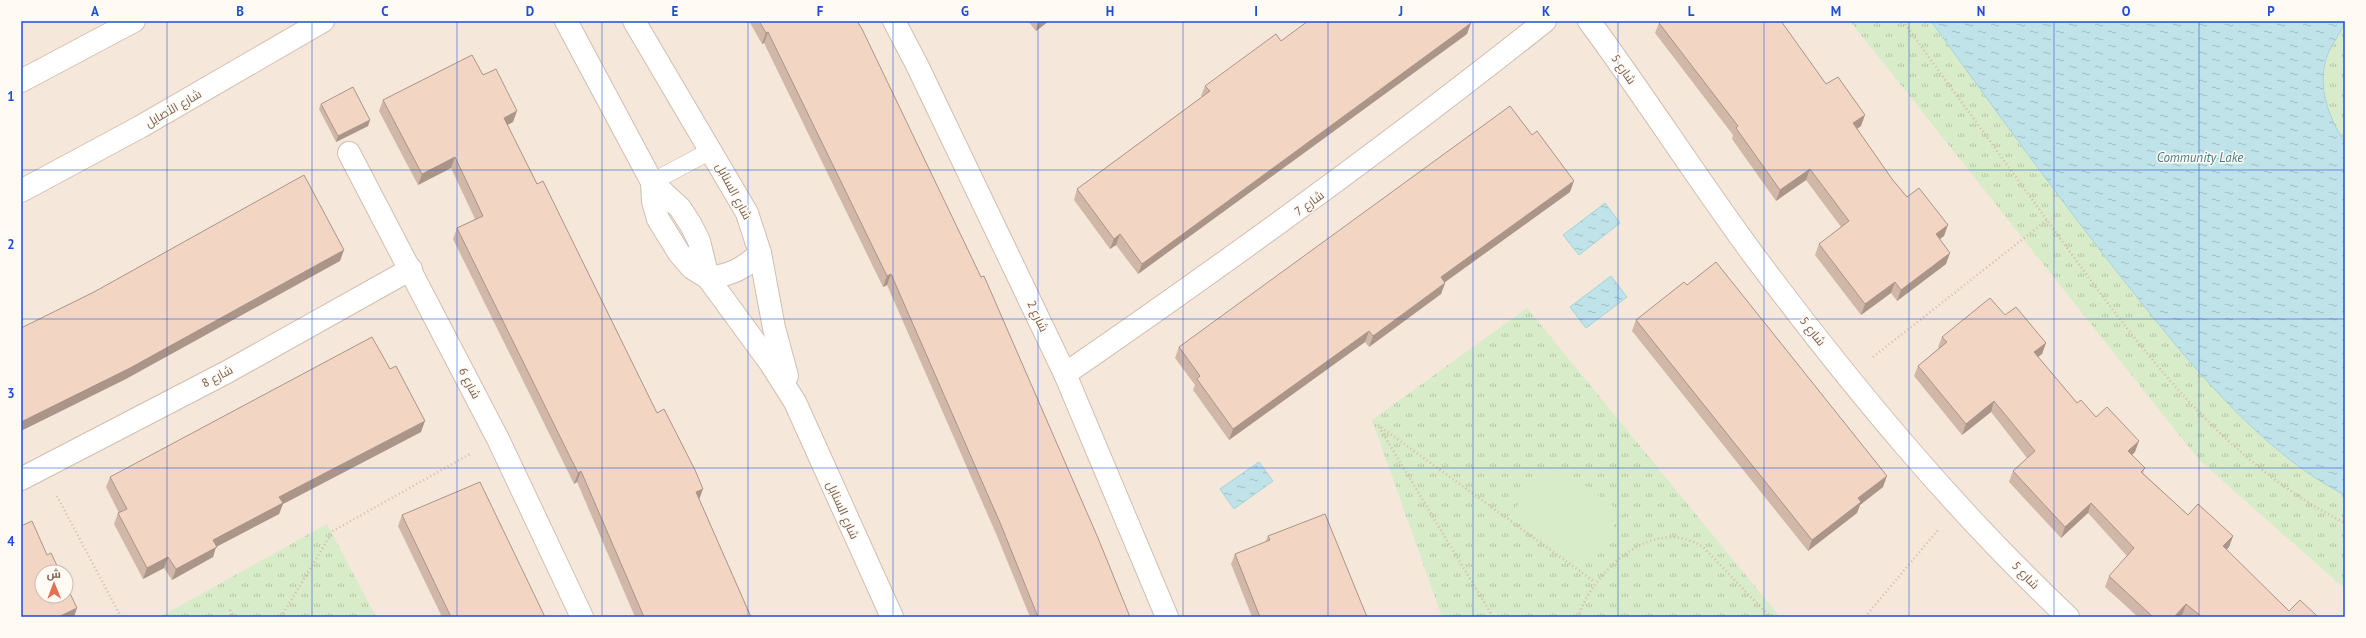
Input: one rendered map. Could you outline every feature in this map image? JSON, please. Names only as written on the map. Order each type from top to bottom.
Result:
[{"type":"street","points":[[21,81],[134,21]]},
{"type":"street","name":"شارع الأصايل","points":[[21,191],[140,126],[323,21]]},
{"type":"street","name":"شارع السنابل","points":[[566,21],[652,182],[653,202],[658,219],[668,237],[692,268],[708,278],[772,364],[795,402],[892,617]]},
{"type":"street","name":"شارع السنابل","points":[[634,21],[712,150],[747,213],[760,253],[774,328],[795,402]]},
{"type":"street","name":"شارع 2","points":[[894,21],[921,72],[1065,374],[1168,617]]},
{"type":"street","name":"شارع 7","points":[[1065,374],[1195,285],[1323,192],[1545,21]]},
{"type":"street","name":"شارع 5","points":[[1589,21],[1756,258],[1848,376],[1959,506],[2068,617]]},
{"type":"street","name":"شارع 6","points":[[349,153],[411,269],[498,439],[582,617]]},
{"type":"street","points":[[708,278],[737,271],[750,263],[760,253]]},
{"type":"street","name":"شارع 8","points":[[21,478],[227,372],[411,269]]},
{"type":"lane","points":[[652,182],[712,150]]},
{"type":"path","points":[[1903,21],[2119,318],[2206,420],[2249,462],[2284,488],[2345,523]]},
{"type":"path","points":[[1848,376],[2047,220]]},
{"type":"path","points":[[1493,617],[1378,425],[1595,582]]},
{"type":"path","points":[[281,617],[333,531],[498,439]]},
{"type":"path","points":[[42,468],[121,617]]},
{"type":"path","points":[[1865,617],[1959,506]]},
{"type":"path","points":[[1578,617],[1583,602],[1595,582],[1617,560],[1631,551],[1672,537],[1683,538],[1704,548],[1770,617]]},
{"type":"path","points":[[230,610],[232,617]]},
{"type":"shaded area","points":[[21,21],[2345,21],[2345,617],[21,617]]},
{"type":"green space","points":[[1850,21],[1931,21],[2004,122],[2103,254],[2151,315],[2200,373],[2255,430],[2284,455],[2314,477],[2345,495],[2345,589],[2199,460]]},
{"type":"green space","points":[[2345,23],[2345,143],[2329,112],[2325,97],[2324,83],[2325,68],[2329,54]]},
{"type":"green space","points":[[1527,308],[1780,617],[1442,617],[1372,420]]},
{"type":"green space","points":[[1552,460],[1623,514],[1583,565],[1513,511]]},
{"type":"green space","points":[[327,524],[376,617],[160,617]]},
{"type":"water","name":"Community Lake","points":[[1931,21],[2345,21],[2328,54],[2323,77],[2329,111],[2333,122],[2345,143],[2345,495],[2314,477],[2284,455],[2255,430],[2200,373],[2151,315],[2103,254],[2004,122]]},
{"type":"water","points":[[1605,203],[1620,223],[1579,255],[1563,235]]},
{"type":"water","points":[[1611,276],[1627,297],[1586,328],[1570,307]]},
{"type":"water","points":[[1259,462],[1273,481],[1234,509],[1220,489]]},
{"type":"building","points":[[759,21],[857,21],[862,29],[981,277],[984,276],[1098,538],[1130,617],[1038,617],[1001,525],[891,274],[887,276],[768,32],[766,33]]},
{"type":"building","points":[[1308,21],[1469,21],[1471,23],[1142,264],[1120,234],[1114,239],[1077,189],[1210,91],[1205,86],[1276,34],[1281,41]]},
{"type":"building","points":[[1661,21],[1781,21],[1826,84],[1838,77],[1865,115],[1853,123],[1892,179],[1907,197],[1919,188],[1948,225],[1936,234],[1950,253],[1901,290],[1895,282],[1865,304],[1819,244],[1849,221],[1810,169],[1780,190],[1736,128],[1738,126],[1659,23]]},
{"type":"building","points":[[472,55],[483,75],[496,69],[517,111],[504,118],[537,184],[543,181],[657,413],[664,409],[695,470],[703,489],[696,492],[751,617],[644,617],[581,471],[578,473],[457,228],[483,216],[455,157],[422,174],[383,100]]},
{"type":"building","points":[[353,87],[370,120],[338,136],[321,104]]},
{"type":"building","points":[[1510,106],[1532,135],[1537,131],[1574,181],[1441,277],[1445,283],[1373,336],[1369,331],[1233,429],[1197,379],[1200,376],[1179,347]]},
{"type":"building","points":[[304,175],[344,250],[130,368],[21,422],[21,328],[94,292]]},
{"type":"building","points":[[1716,262],[1887,476],[1858,498],[1861,502],[1812,540],[1636,320],[1684,282],[1687,285]]},
{"type":"building","points":[[1990,298],[2005,315],[2016,307],[2046,343],[2034,352],[2077,403],[2081,400],[2096,417],[2107,407],[2139,441],[2128,451],[2145,468],[2141,472],[2188,515],[2198,504],[2233,536],[2223,546],[2289,611],[2300,600],[2318,617],[2202,617],[2186,604],[2174,617],[2153,617],[2109,576],[2134,548],[2091,503],[2065,527],[2013,471],[2035,451],[1994,401],[1966,424],[1918,366],[1947,342],[1942,337]]},
{"type":"building","points":[[372,337],[390,369],[396,366],[425,421],[279,497],[283,503],[213,540],[217,547],[176,569],[168,557],[147,568],[118,513],[127,509],[110,477]]},
{"type":"building","points":[[480,482],[545,617],[451,617],[402,515]]},
{"type":"building","points":[[1325,514],[1367,617],[1260,617],[1235,554],[1270,540],[1268,536]]},
{"type":"building","points":[[32,521],[47,555],[51,553],[56,564],[34,564],[34,604],[74,604],[74,602],[77,608],[58,617],[21,617],[21,526]]}]
